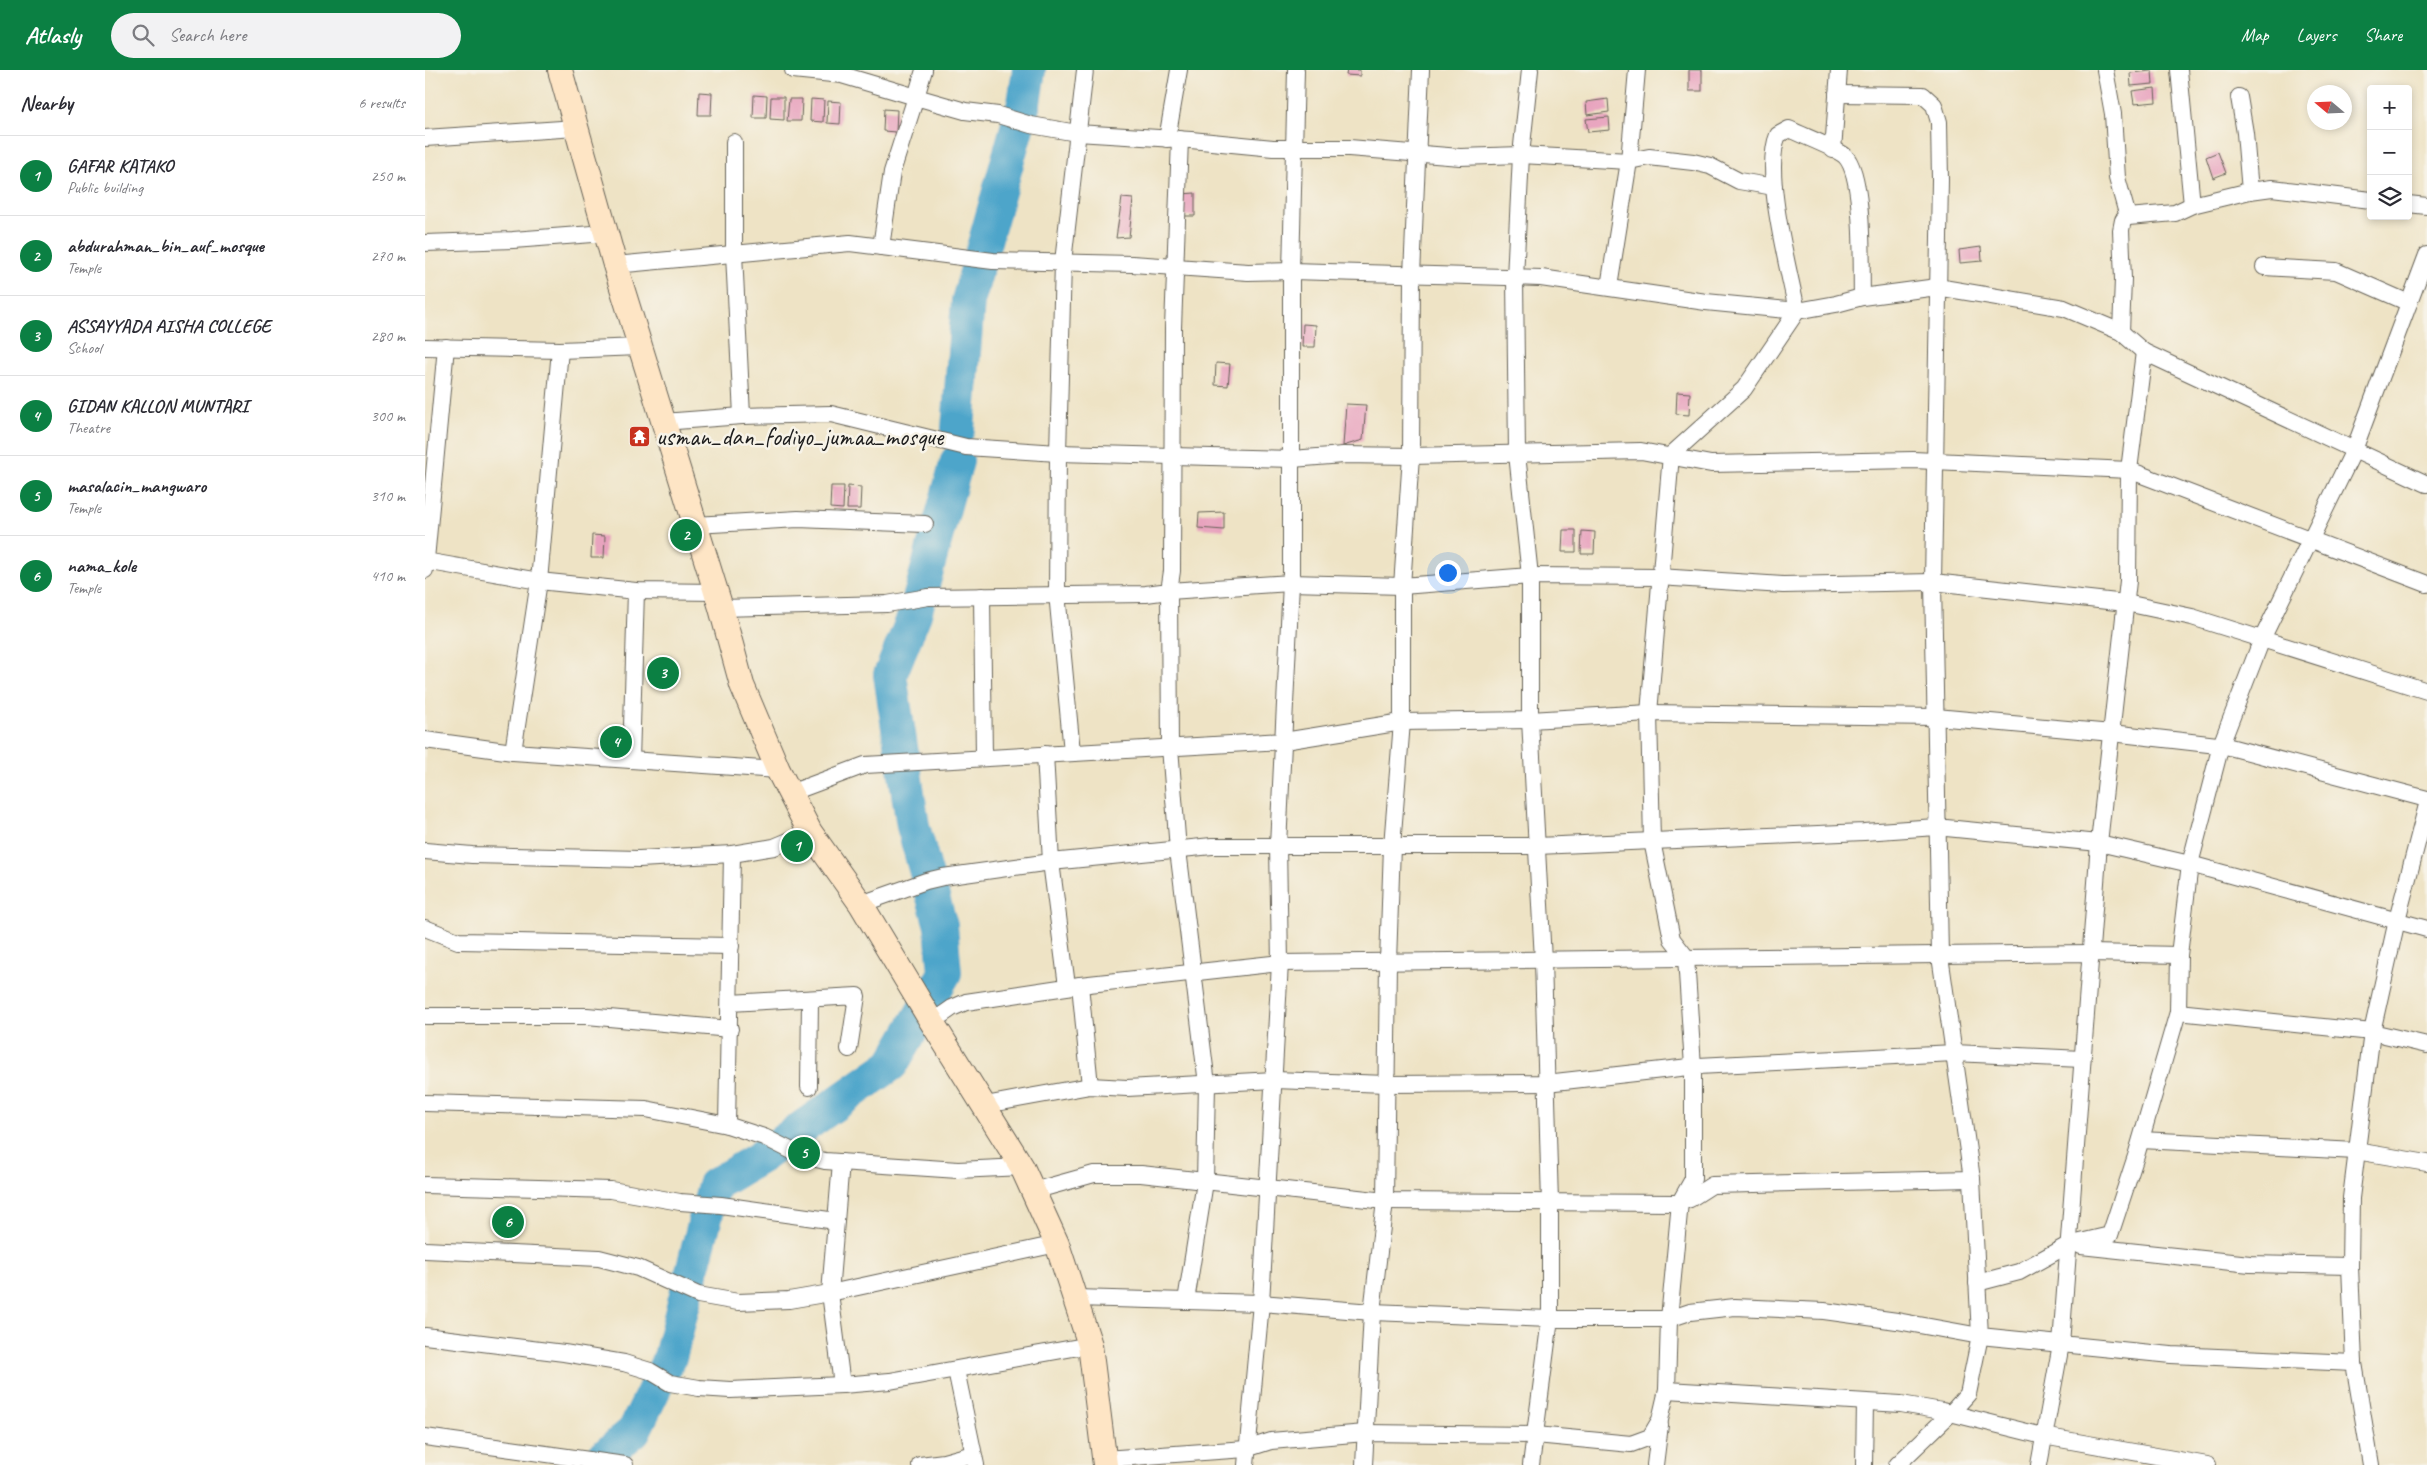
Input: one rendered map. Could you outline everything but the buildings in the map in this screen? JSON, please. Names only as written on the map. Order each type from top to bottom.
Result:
[{"type":"street","points":[[560,70],[605,233],[719,600],[742,685],[778,770],[809,832],[861,904],[927,1015],[1022,1167],[1057,1244],[1090,1345],[1105,1462],[1246,1457],[1271,1441],[1365,1433],[1536,1435],[1631,1444],[1650,1437],[1660,1420]]},
{"type":"street","points":[[793,70],[842,75],[965,111],[1077,133],[1273,148],[1349,148],[1461,157],[1521,155],[1629,161],[1649,157],[1710,166],[1739,181],[1774,187]]},
{"type":"street","points":[[881,247],[892,172],[924,70]]},
{"type":"street","points":[[1072,752],[1057,594],[1058,453],[1063,262],[1085,70]]},
{"type":"street","points":[[1179,70],[1173,139],[1175,267],[1171,456],[1172,571],[1169,592],[1170,747],[1178,850],[1207,1084],[1205,1182],[1187,1301]]},
{"type":"street","points":[[1246,1457],[1261,1303],[1280,962],[1278,845],[1291,583],[1291,271],[1296,70]]},
{"type":"street","points":[[1364,1465],[1372,1312],[1385,1200],[1388,962],[1392,846],[1402,722],[1402,586],[1411,456],[1412,275],[1421,70]]},
{"type":"street","points":[[1530,70],[1521,155],[1515,278],[1517,454],[1530,576],[1530,720],[1543,960],[1550,1203],[1550,1319],[1531,1465]]},
{"type":"street","points":[[1609,287],[1629,161],[1637,70]]},
{"type":"street","points":[[1833,150],[1839,70]]},
{"type":"street","points":[[2105,70],[2113,114],[2117,178],[2127,217]]},
{"type":"street","points":[[2179,70],[2192,205]]},
{"type":"street","points":[[1837,94],[1923,95],[1934,105],[1939,122],[1940,180],[1933,582],[1936,827],[1941,956],[1972,1179],[1980,1336],[1967,1394],[1951,1413],[1897,1465]]},
{"type":"street","points":[[2239,97],[2245,133],[2250,192]]},
{"type":"street","points":[[425,138],[576,128]]},
{"type":"street","points":[[1655,1465],[1660,1420],[1667,1390],[1669,1319],[1680,1202],[1693,1179],[1693,1067],[1686,958],[1672,939],[1652,841],[1649,713],[1659,577],[1671,455],[1744,389],[1797,311],[1774,187],[1773,146],[1777,135],[1789,129],[1845,156],[1854,172],[1860,209],[1862,296]]},
{"type":"street","points":[[734,142],[734,254],[742,416]]},
{"type":"street","points":[[2121,332],[2123,279],[2121,230],[2123,220],[2127,217],[2175,213],[2192,205],[2272,188],[2367,200]]},
{"type":"street","points":[[2412,204],[2427,206]]},
{"type":"street","points":[[425,243],[513,240],[605,233]]},
{"type":"street","points":[[615,265],[850,244],[993,261],[1063,262],[1248,272],[1291,271],[1541,278],[1706,302],[1797,311],[1836,304],[1862,296],[1937,287],[2065,308],[2121,332],[2144,352],[2427,484]]},
{"type":"street","points":[[1977,1283],[2019,1272],[2068,1245],[2109,1235],[2141,1140],[2178,1012],[2179,955],[2190,864],[2221,745],[2262,639],[2353,450],[2427,255]]},
{"type":"street","points":[[2264,267],[2336,271],[2409,303]]},
{"type":"street","points":[[425,347],[560,350],[640,347]]},
{"type":"street","points":[[446,347],[426,564],[539,581],[719,600],[887,604],[928,596],[1116,594],[1291,583],[1402,586],[1530,576],[1659,577],[1783,585],[1933,582],[2126,603],[2192,617],[2427,691]]},
{"type":"street","points":[[513,752],[539,581],[560,350]]},
{"type":"street","points":[[2039,1465],[2061,1344],[2099,843],[2126,603],[2129,470],[2144,352]]},
{"type":"street","points":[[663,422],[742,416],[831,414],[965,447],[1058,453],[1292,458],[1343,454],[1411,456],[1641,451],[1671,455],[1711,464],[1935,461],[2129,470],[2427,584]]},
{"type":"street","points":[[695,525],[798,519],[925,524]]},
{"type":"street","points":[[631,760],[636,591]]},
{"type":"street","points":[[982,596],[984,757]]},
{"type":"street","points":[[790,793],[865,765],[1284,741],[1402,722],[1530,720],[1649,713],[1936,717],[2221,745],[2427,800]]},
{"type":"street","points":[[425,740],[513,752],[778,770]]},
{"type":"street","points":[[1045,754],[1051,862],[1090,1086]]},
{"type":"street","points":[[2371,1465],[2354,1363],[2350,1266],[2351,1198],[2371,1032],[2397,920],[2427,805]]},
{"type":"street","points":[[861,904],[926,881],[943,877],[1051,862],[1212,846],[1537,846],[1864,832],[1936,827],[2099,843],[2190,864],[2427,929]]},
{"type":"street","points":[[425,851],[471,855],[639,860],[732,854],[774,848],[809,832]]},
{"type":"street","points":[[727,1124],[732,854]]},
{"type":"street","points":[[425,928],[458,941],[731,946]]},
{"type":"street","points":[[927,1015],[967,1002],[1074,986],[1280,962],[2091,954],[2179,955]]},
{"type":"street","points":[[730,1003],[857,996],[849,1049]]},
{"type":"street","points":[[809,1086],[810,999]]},
{"type":"street","points":[[2178,1012],[2371,1032],[2427,1045]]},
{"type":"street","points":[[425,1016],[587,1016],[730,1029]]},
{"type":"street","points":[[985,1106],[1090,1086],[1127,1088],[1274,1080],[1387,1084],[1546,1083],[1693,1067],[1954,1053],[2082,1059]]},
{"type":"street","points":[[425,1102],[646,1109],[727,1124],[764,1137],[800,1155],[841,1162],[958,1170],[1022,1167]]},
{"type":"street","points":[[2141,1140],[2356,1151],[2427,1163]]},
{"type":"street","points":[[841,1162],[830,1293],[842,1385]]},
{"type":"street","points":[[1033,1191],[1094,1174],[1141,1174],[1266,1189],[1385,1200],[1550,1203],[1680,1202],[1690,1199],[1712,1185],[1972,1179]]},
{"type":"street","points":[[425,1185],[611,1190],[680,1202],[721,1205],[836,1221]]},
{"type":"street","points":[[425,1250],[599,1258],[638,1268],[698,1295],[738,1302],[789,1300],[830,1293],[1057,1244]]},
{"type":"street","points":[[2068,1245],[2250,1264],[2350,1266]]},
{"type":"street","points":[[1075,1298],[1261,1303],[1372,1312],[1550,1319],[1669,1319],[1690,1312],[1735,1307],[1824,1311],[1897,1321],[1980,1336],[2171,1355],[2354,1363]]},
{"type":"street","points":[[425,1336],[564,1353],[624,1363],[650,1371],[670,1383],[699,1388],[730,1390],[890,1381],[1090,1345]]},
{"type":"street","points":[[920,1465],[975,1459],[956,1370]]},
{"type":"street","points":[[1667,1390],[1901,1404],[1951,1413],[2043,1436],[2207,1465]]},
{"type":"street","points":[[1864,1465],[1865,1402]]},
{"type":"street","points":[[425,1437],[625,1465]]},
{"type":"waterway","points":[[958,429],[968,301],[1024,103],[1029,70]]},
{"type":"waterway","points":[[594,1465],[634,1431],[670,1357],[714,1185],[759,1158],[892,1064],[945,973],[941,926],[913,826],[890,675],[915,614],[957,461]]},
{"type":"place","name":"usman_dan_fodiyo_jumaa_mosque","points":[[640,437]]},
{"type":"place","name":"abdurahman_bin_auf_mosque","points":[[686,535]]},
{"type":"place","name":"ASSAYYADA AISHA COLLEGE","points":[[663,673]]},
{"type":"place","name":"GIDAN KALLON MUNTARI","points":[[616,742]]},
{"type":"place","name":"GAFAR KATAKO","points":[[797,846]]},
{"type":"place","name":"masalacin_mangwaro","points":[[804,1153]]},
{"type":"place","name":"nama_kole","points":[[508,1222]]}]
